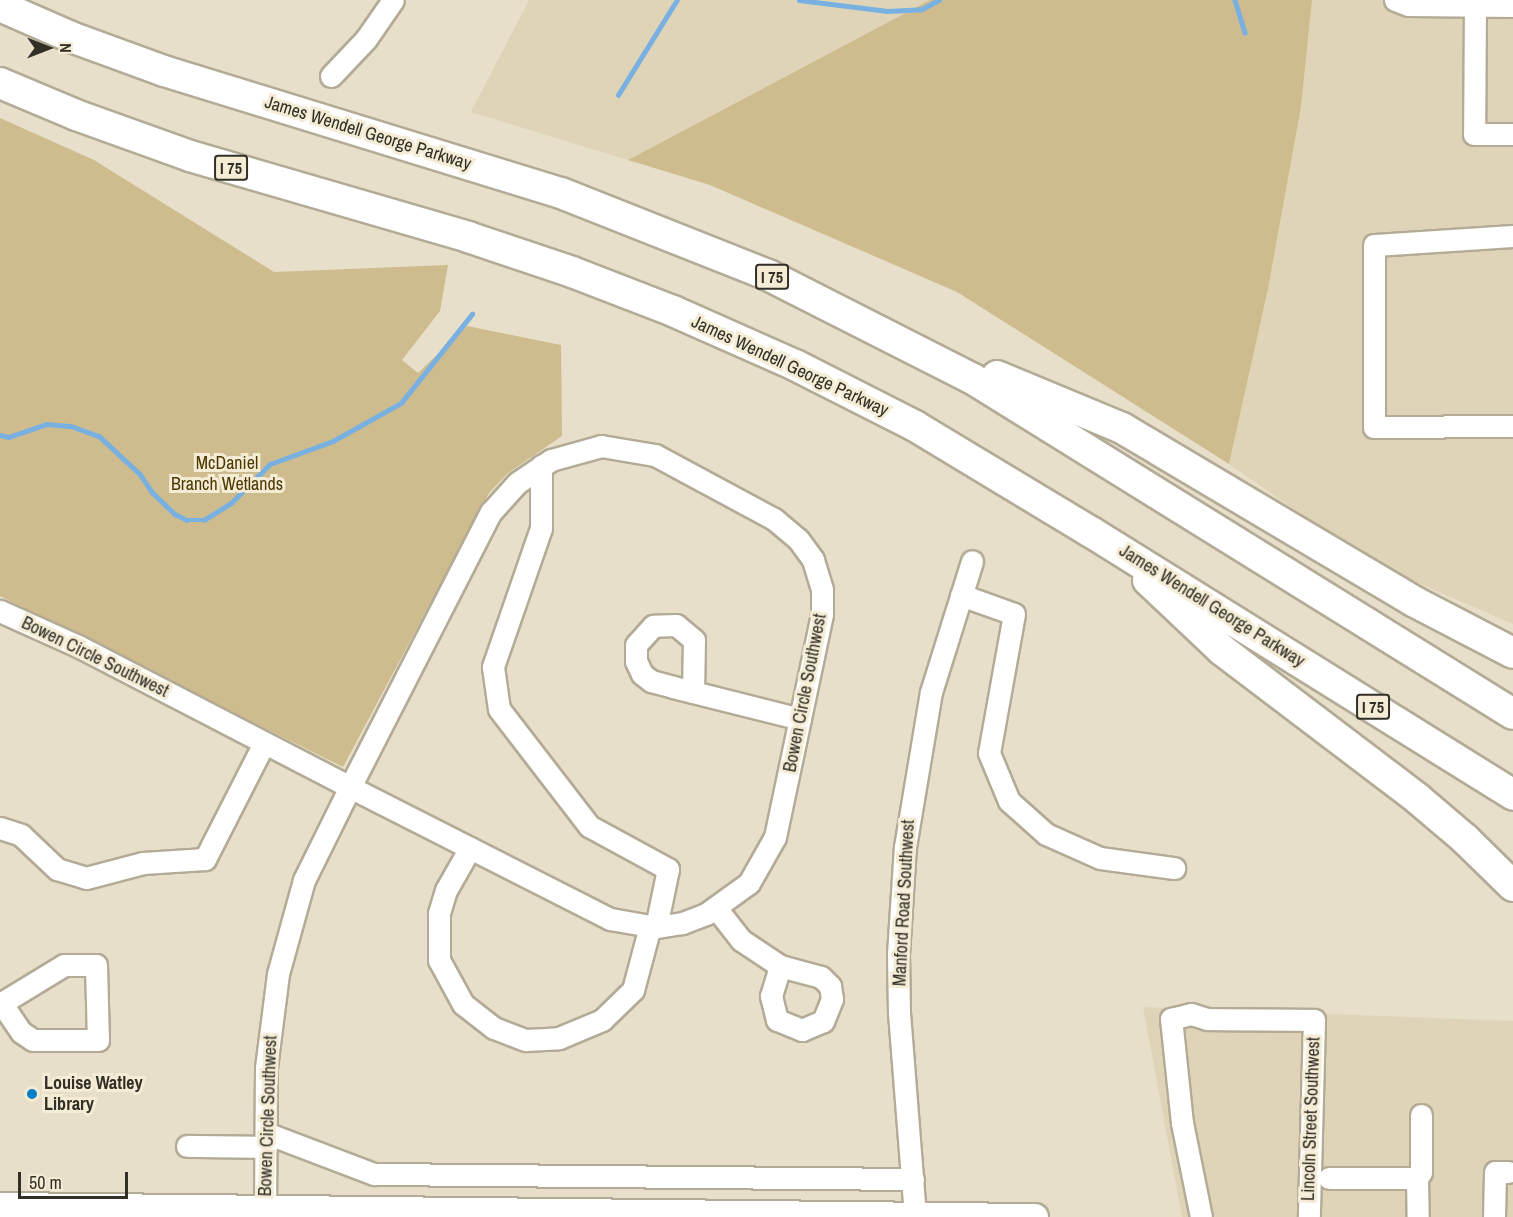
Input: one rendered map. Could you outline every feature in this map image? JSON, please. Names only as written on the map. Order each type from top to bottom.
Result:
[{"type":"highway","name":"James Wendell George Parkway","points":[[0,6],[71,37],[164,70],[459,160],[611,211],[768,275],[902,339],[1164,494],[1513,714]]},
{"type":"highway","name":"James Wendell George Parkway","points":[[0,83],[76,116],[179,152],[468,237],[673,311],[795,365],[915,426],[1091,532],[1142,568],[1233,618],[1513,795]]},
{"type":"highway","points":[[902,339],[1086,410],[1176,459],[1415,602],[1513,653]]},
{"type":"highway","points":[[1142,568],[1222,650],[1418,799],[1466,839],[1513,886]]},
{"type":"main road","points":[[0,1206],[564,1214],[1035,1217]]},
{"type":"street","points":[[332,76],[366,39],[393,0]]},
{"type":"street","points":[[1395,0],[1408,5],[1513,6]]},
{"type":"street","points":[[1475,6],[1474,134],[1513,134]]},
{"type":"street","points":[[1513,236],[1374,245],[1374,428],[1513,426]]},
{"type":"street","name":"Bowen Circle Southwest","points":[[0,611],[78,646],[264,743],[350,787],[471,848],[610,919],[653,926],[682,923],[716,908],[749,883],[768,855],[775,837],[822,614],[822,589],[813,560],[798,539],[774,519],[721,487],[655,455],[601,446],[577,450],[541,466],[516,483],[491,512],[350,787],[304,880],[278,974],[266,1068],[266,1208]]},
{"type":"street","points":[[471,848],[446,890],[439,913],[439,960],[463,1004],[494,1028],[526,1040],[559,1038],[602,1020],[633,990],[668,869],[589,826],[500,709],[493,667],[541,528],[541,466]]},
{"type":"street","name":"Manford Road Southwest","points":[[901,1216],[913,1179],[899,1012],[898,954],[905,847],[932,692],[972,561]]},
{"type":"street","points":[[961,595],[1014,614],[989,753],[1009,801],[1046,834],[1100,858],[1174,868]]},
{"type":"street","points":[[693,692],[800,719]]},
{"type":"street","points":[[0,828],[21,835],[57,869],[86,878],[143,862],[205,859],[237,801],[264,743]]},
{"type":"street","points":[[716,908],[741,940],[780,966]]},
{"type":"street","points":[[64,965],[96,965],[98,1040],[33,1040],[21,1032],[1,1004],[64,965]]},
{"type":"street","name":"Lincoln Street Southwest","points":[[1201,1217],[1182,1123],[1171,1019],[1191,1014],[1207,1019],[1314,1020],[1309,1217]]},
{"type":"street","points":[[1418,1217],[1417,1178],[1421,1172],[1421,1115]]},
{"type":"street","points":[[187,1146],[266,1140],[374,1174],[913,1179]]},
{"type":"street","points":[[1494,1217],[1495,1172],[1508,1172]]},
{"type":"street","points":[[1329,1178],[1417,1178]]},
{"type":"shaded area","points":[[529,0],[930,0],[628,160],[471,112]]},
{"type":"shaded area","points":[[1312,0],[1513,0],[1513,624],[1370,562],[1229,464],[1268,289],[1301,107]]},
{"type":"shaded area","points":[[1143,1007],[1513,1021],[1513,1217],[1182,1217]]},
{"type":"green space","points":[[930,0],[1312,0],[1301,107],[1268,289],[1229,464],[957,292],[710,185],[628,160]]},
{"type":"green space","name":"McDaniel Branch Wetlands","points":[[0,118],[94,160],[274,272],[448,265],[440,311],[402,360],[418,373],[467,326],[561,345],[562,436],[508,473],[489,493],[343,767],[0,596]]},
{"type":"waterway","points":[[618,95],[677,0]]},
{"type":"waterway","points":[[799,0],[887,11],[922,9],[939,0]]},
{"type":"waterway","points":[[1235,0],[1245,32]]},
{"type":"waterway","points":[[0,435],[9,437],[46,424],[71,426],[99,436],[140,474],[152,492],[175,514],[187,520],[204,520],[231,503],[270,464],[333,441],[401,403],[472,314]]},
{"type":"place","name":"Louise Watley Library","points":[[32,1094]]}]
